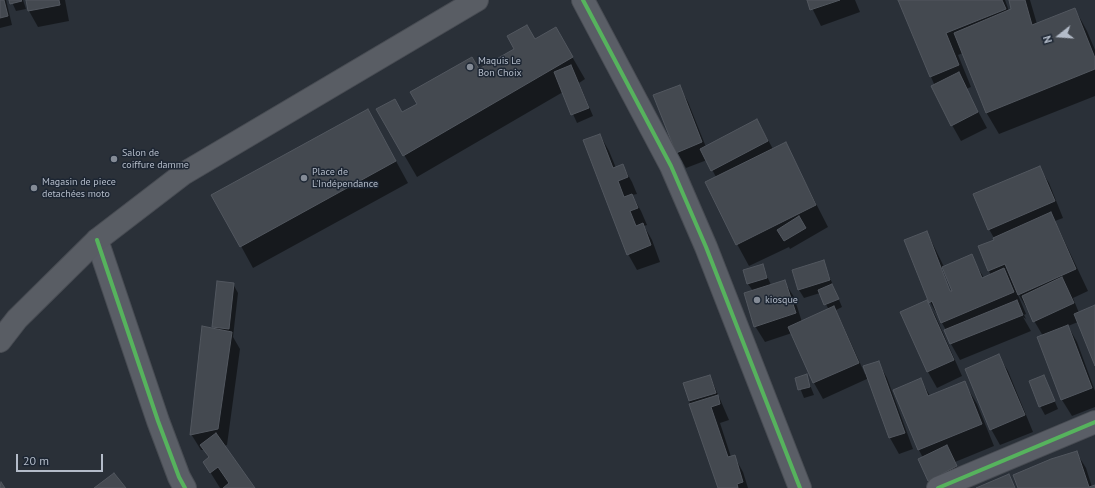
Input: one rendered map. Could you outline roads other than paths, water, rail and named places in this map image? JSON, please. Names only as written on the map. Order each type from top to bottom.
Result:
[{"type":"main road","points":[[0,342],[8,324],[97,240],[183,174],[477,0]]},
{"type":"street","points":[[583,0],[671,166],[706,247],[800,488]]},
{"type":"street","points":[[97,240],[158,421],[179,477],[185,488]]},
{"type":"street","points":[[938,488],[1095,422]]},
{"type":"place","name":"Maquis Le Bon Choix","points":[[470,67]]},
{"type":"place","name":"Salon de coiffure damme","points":[[114,159]]},
{"type":"place","name":"Place de L'Indépendance","points":[[304,178]]},
{"type":"place","name":"Magasin de piece detachées moto","points":[[34,188]]},
{"type":"place","name":"kiosque","points":[[757,300]]}]
